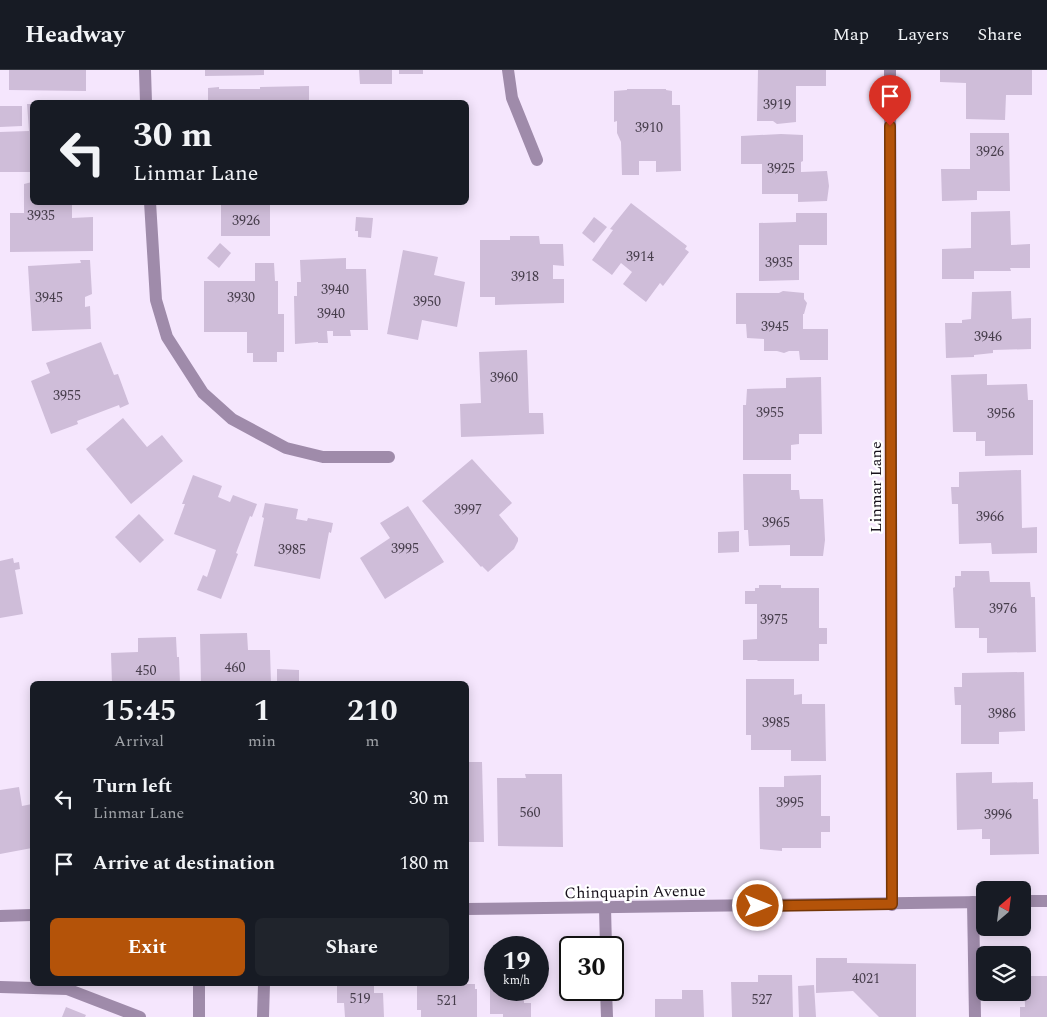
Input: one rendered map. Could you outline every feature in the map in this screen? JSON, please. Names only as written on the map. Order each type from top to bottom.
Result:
[{"type":"street","points":[[145,70],[146,100]]},
{"type":"street","points":[[508,70],[512,98],[537,160]]},
{"type":"street","name":"Linmar Lane","points":[[890,70],[892,904]]},
{"type":"street","points":[[150,205],[156,300],[167,337],[203,393],[232,419],[286,448],[323,457],[389,457]]},
{"type":"street","points":[[1031,901],[1047,901]]},
{"type":"street","name":"Chinquapin Avenue","points":[[469,910],[976,902]]},
{"type":"street","points":[[605,907],[606,936]]},
{"type":"street","points":[[0,916],[30,915]]},
{"type":"street","points":[[975,1017],[978,936]]},
{"type":"street","points":[[199,986],[199,1017]]},
{"type":"street","points":[[263,1017],[264,986]]},
{"type":"street","points":[[0,987],[67,989],[140,1017]]},
{"type":"street","points":[[606,1001],[607,1017]]},
{"type":"building","points":[[9,70],[86,70],[86,91],[9,90]]},
{"type":"building","points":[[205,70],[264,70],[264,75],[205,76]]},
{"type":"building","points":[[359,70],[392,70],[392,84],[360,84]]},
{"type":"building","points":[[399,70],[423,70],[423,74],[399,74]]},
{"type":"building","points":[[758,70],[826,70],[826,86],[796,86],[796,122],[777,124],[773,121],[757,121]]},
{"type":"building","points":[[940,70],[1032,70],[1032,95],[1006,95],[1005,120],[966,119],[966,83],[940,82]]},
{"type":"building","points":[[309,86],[309,100],[208,100],[208,88],[260,89],[260,87]]},
{"type":"building","points":[[666,89],[672,91],[672,105],[680,105],[681,171],[656,172],[656,161],[639,161],[639,175],[622,175],[621,142],[617,133],[617,121],[614,122],[614,91]]},
{"type":"building","points":[[27,104],[30,104],[30,172],[0,172],[0,132],[29,131]]},
{"type":"building","points":[[0,106],[22,106],[22,126],[0,127]]},
{"type":"building","points":[[970,133],[1009,133],[1010,191],[977,191],[977,200],[942,201],[941,169],[970,169]]},
{"type":"building","points":[[803,135],[801,172],[827,171],[829,186],[827,201],[798,202],[798,194],[762,194],[762,164],[741,164],[741,136]]},
{"type":"building","points":[[30,182],[30,205],[72,205],[72,218],[93,217],[93,251],[10,252],[10,213],[24,213],[24,184]]},
{"type":"building","points":[[631,203],[687,246],[685,249],[689,252],[663,286],[660,283],[646,302],[623,284],[632,272],[621,263],[612,275],[592,260],[613,230],[610,229]]},
{"type":"building","points":[[221,205],[270,205],[270,236],[221,236]]},
{"type":"building","points":[[1010,211],[1011,245],[1030,244],[1030,268],[1010,268],[1011,271],[974,271],[974,279],[942,279],[942,249],[971,248],[971,212]]},
{"type":"building","points":[[796,213],[827,213],[827,245],[799,245],[799,280],[759,281],[759,223],[796,222]]},
{"type":"building","points":[[356,217],[373,218],[371,238],[358,237],[358,231],[355,231]]},
{"type":"building","points":[[594,217],[607,227],[594,243],[582,233]]},
{"type":"building","points":[[510,236],[539,236],[540,244],[563,244],[564,266],[553,265],[553,279],[564,279],[564,303],[495,305],[495,297],[480,297],[480,240],[510,240]]},
{"type":"building","points":[[220,243],[231,253],[219,268],[207,258]]},
{"type":"building","points":[[403,250],[438,257],[434,275],[465,282],[457,327],[422,320],[418,340],[387,334]]},
{"type":"building","points":[[346,258],[346,269],[366,269],[368,330],[350,330],[351,336],[333,336],[333,331],[327,331],[328,343],[295,344],[294,296],[297,296],[297,282],[301,282],[300,260]]},
{"type":"building","points":[[80,260],[90,260],[92,294],[85,297],[85,307],[90,306],[91,329],[32,331],[28,266],[81,263]]},
{"type":"building","points":[[255,263],[274,263],[275,281],[278,281],[278,314],[284,314],[284,352],[277,352],[277,362],[253,362],[253,353],[247,353],[247,332],[204,332],[204,281],[255,281]]},
{"type":"building","points":[[783,291],[804,293],[804,299],[807,303],[803,314],[803,329],[828,329],[828,360],[800,360],[799,351],[784,353],[764,351],[764,339],[747,338],[746,324],[736,324],[736,293],[779,293]]},
{"type":"building","points":[[1011,291],[1012,319],[1031,318],[1031,349],[993,350],[993,353],[974,355],[974,357],[946,358],[945,323],[962,323],[962,320],[971,319],[972,292]]},
{"type":"building","points":[[101,342],[114,375],[118,374],[129,404],[120,408],[119,405],[77,421],[78,424],[51,434],[31,381],[50,373],[46,363]]},
{"type":"building","points":[[527,350],[529,413],[543,413],[544,434],[461,437],[460,404],[481,403],[479,352]]},
{"type":"building","points":[[987,374],[987,385],[1027,384],[1028,400],[1033,400],[1033,455],[985,456],[985,441],[976,441],[976,432],[953,432],[951,375]]},
{"type":"building","points":[[821,377],[822,434],[799,434],[799,444],[791,445],[791,460],[743,460],[743,405],[746,405],[747,389],[786,388],[786,378]]},
{"type":"building","points":[[123,418],[147,447],[162,435],[183,461],[131,504],[86,449]]},
{"type":"building","points":[[472,459],[512,503],[499,515],[518,538],[514,549],[488,572],[481,567],[422,501]]},
{"type":"building","points":[[1021,470],[1022,528],[1037,527],[1037,553],[992,554],[991,543],[959,544],[958,504],[952,504],[951,487],[959,487],[959,472]]},
{"type":"building","points":[[743,474],[791,474],[791,490],[799,490],[800,499],[823,499],[825,540],[823,556],[790,556],[790,545],[749,546],[748,530],[744,530]]},
{"type":"building","points":[[193,475],[222,486],[218,497],[230,502],[233,495],[257,504],[252,517],[250,516],[221,599],[197,590],[203,575],[207,577],[216,550],[174,534],[185,504],[182,504]]},
{"type":"building","points":[[265,503],[298,509],[296,519],[307,521],[308,518],[333,523],[331,533],[329,532],[320,579],[254,566],[264,518],[262,517]]},
{"type":"building","points":[[408,506],[444,562],[385,599],[360,558],[390,538],[380,523]]},
{"type":"building","points":[[139,514],[164,540],[140,563],[115,537]]},
{"type":"building","points":[[739,531],[739,552],[718,553],[718,532]]},
{"type":"building","points":[[13,558],[14,563],[19,562],[20,569],[15,570],[23,614],[0,618],[0,561]]},
{"type":"building","points":[[961,571],[989,571],[990,582],[1030,582],[1031,597],[1035,597],[1036,652],[987,653],[987,638],[979,638],[979,628],[955,628],[953,588],[955,587],[955,576],[961,576]]},
{"type":"building","points":[[759,585],[781,585],[781,588],[819,588],[819,628],[827,628],[827,644],[819,644],[819,661],[743,660],[743,640],[757,639],[757,604],[745,604],[745,591],[755,591],[755,588],[759,588]]},
{"type":"building","points":[[247,633],[248,650],[270,650],[271,681],[201,681],[200,634]]},
{"type":"building","points":[[176,637],[180,681],[112,681],[111,653],[138,652],[138,638]]},
{"type":"building","points":[[277,669],[299,670],[299,681],[277,681]]},
{"type":"building","points":[[1024,672],[1025,731],[999,732],[999,744],[961,744],[961,705],[955,705],[954,687],[962,687],[962,673]]},
{"type":"building","points":[[746,679],[794,679],[794,695],[802,694],[802,704],[825,704],[826,761],[791,761],[791,750],[751,750],[751,735],[746,735]]},
{"type":"building","points":[[469,762],[482,762],[484,842],[469,842]]},
{"type":"building","points":[[992,772],[992,783],[1033,782],[1033,799],[1038,799],[1039,854],[990,855],[990,839],[982,839],[982,829],[957,830],[956,773]]},
{"type":"building","points":[[525,774],[562,774],[563,847],[498,846],[497,778],[526,778]]},
{"type":"building","points":[[821,775],[821,816],[830,816],[830,832],[821,832],[821,848],[782,848],[782,851],[760,849],[759,787],[784,787],[784,776]]},
{"type":"building","points":[[19,787],[22,806],[30,804],[30,848],[0,854],[0,790]]},
{"type":"building","points":[[816,958],[847,958],[847,963],[916,964],[916,1017],[879,1017],[853,991],[816,993]]},
{"type":"building","points":[[758,975],[792,975],[793,1017],[732,1017],[731,982],[758,982]]},
{"type":"building","points":[[1031,976],[1047,976],[1047,1017],[1020,1017],[1020,1007],[1025,1007],[1025,1001],[1031,1001]]},
{"type":"building","points":[[469,984],[475,984],[475,989],[477,989],[477,1017],[421,1017],[421,1010],[417,1010],[417,986],[469,986]]},
{"type":"building","points":[[814,985],[816,1017],[799,1017],[798,986]]},
{"type":"building","points":[[337,986],[374,986],[374,993],[383,993],[384,1017],[345,1017],[344,1003],[337,1003]]},
{"type":"building","points":[[682,990],[703,990],[704,1017],[655,1017],[655,999],[682,999]]},
{"type":"building","points":[[490,1001],[524,1001],[524,1003],[531,1003],[531,1017],[503,1017],[503,1014],[490,1014]]},
{"type":"building","points":[[66,1007],[86,1015],[85,1017],[62,1017]]},
{"type":"route","points":[[758,906],[892,904],[890,126]]}]
